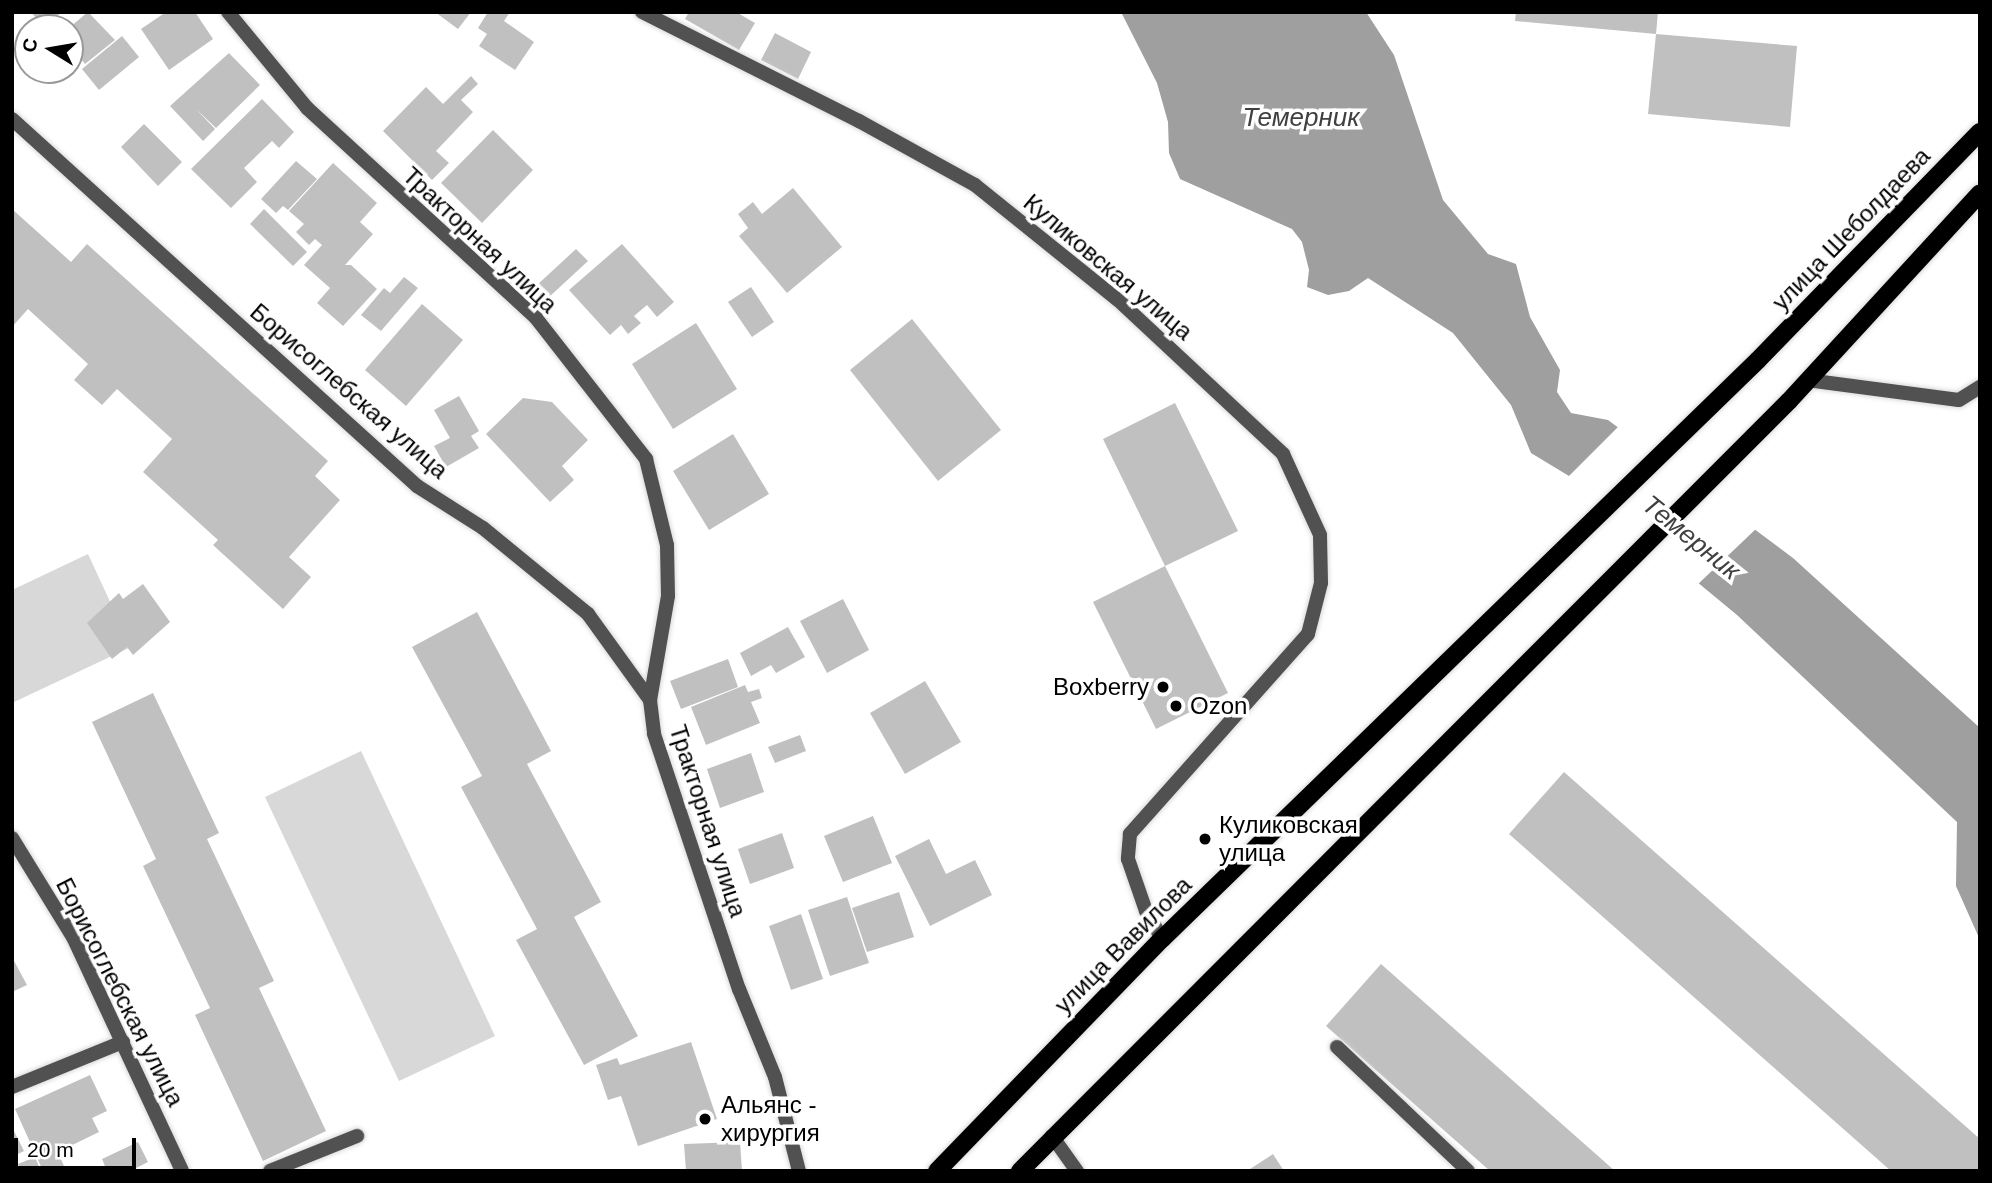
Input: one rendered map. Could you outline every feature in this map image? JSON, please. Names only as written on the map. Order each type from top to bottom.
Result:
[{"type":"main road","name":"улица Шеболдаева","points":[[1437,667],[1758,360],[1980,132]]},
{"type":"main road","points":[[1020,1171],[1473,712],[1789,401],[1980,193]]},
{"type":"main road","name":"улица Вавилова","points":[[937,1171],[1162,939],[1437,667]]},
{"type":"street","name":"Тракторная улица","points":[[228,12],[307,108],[536,318],[646,459],[667,545],[668,596],[650,700],[653,734],[739,989],[775,1077],[799,1171]]},
{"type":"street","name":"Куликовская улица","points":[[642,12],[859,121],[975,185],[1117,299],[1283,454],[1320,535],[1321,583],[1315,609],[1308,635],[1130,834],[1128,859],[1146,911],[1162,939]]},
{"type":"street","name":"Борисоглебская улица","points":[[12,119],[417,486],[483,528],[588,614],[650,700]]},
{"type":"street","points":[[1807,380],[1959,400],[1980,387]]},
{"type":"street","name":"Борисоглебская улица","points":[[12,838],[73,937],[182,1171]]},
{"type":"street","points":[[12,1087],[123,1042]]},
{"type":"street","points":[[1337,1048],[1468,1171]]},
{"type":"street","points":[[270,1171],[357,1136]]},
{"type":"street","points":[[1052,1136],[1077,1171]]},
{"type":"shaded area","points":[[88,554],[131,647],[12,703],[12,590]]},
{"type":"shaded area","points":[[361,751],[495,1036],[399,1081],[265,797]]},
{"type":"water","name":"Темерник","points":[[1121,12],[1366,12],[1394,55],[1443,200],[1488,254],[1516,264],[1530,317],[1560,370],[1557,392],[1571,413],[1608,420],[1793,558],[1980,728],[1980,940],[1956,886],[1957,822],[1737,615],[1569,476],[1531,453],[1511,405],[1453,333],[1368,278],[1349,291],[1328,295],[1307,287],[1309,270],[1302,242],[1292,229],[1180,179],[1169,153],[1168,122],[1157,83]]},
{"type":"pier","points":[[1620,425],[1758,527],[1696,586],[1566,479]]},
{"type":"building","points":[[31,12],[62,12],[60,14]]},
{"type":"building","points":[[88,12],[115,40],[85,64],[84,63],[84,15]]},
{"type":"building","points":[[166,12],[195,12],[213,39],[169,70],[141,29]]},
{"type":"building","points":[[435,12],[471,12],[458,29]]},
{"type":"building","points":[[488,12],[510,12],[504,21],[534,42],[515,70],[479,46],[487,34],[478,28]]},
{"type":"building","points":[[689,12],[736,12],[755,23],[739,50],[685,19]]},
{"type":"building","points":[[1516,12],[1658,12],[1656,34],[1515,21]]},
{"type":"building","points":[[775,33],[811,52],[798,79],[761,60]]},
{"type":"building","points":[[1656,34],[1797,46],[1790,127],[1648,114]]},
{"type":"building","points":[[122,36],[139,57],[99,90],[84,71],[84,67]]},
{"type":"building","points":[[229,53],[260,85],[216,128],[196,109],[215,129],[203,141],[170,106]]},
{"type":"building","points":[[471,76],[478,84],[461,100],[473,112],[436,151],[449,163],[432,180],[383,131],[426,87],[443,104]]},
{"type":"building","points":[[262,99],[294,132],[279,148],[272,141],[244,168],[257,182],[231,208],[191,169]]},
{"type":"building","points":[[144,124],[182,162],[158,186],[121,147]]},
{"type":"building","points":[[493,130],[533,170],[482,223],[441,183]]},
{"type":"building","points":[[296,161],[317,179],[288,210],[283,206],[276,213],[261,199]]},
{"type":"building","points":[[333,163],[377,203],[360,222],[373,234],[345,265],[351,265],[377,289],[343,326],[317,303],[330,288],[304,265],[322,245],[315,239],[309,245],[296,232],[304,224],[289,211]]},
{"type":"building","points":[[793,188],[842,247],[787,293],[739,236],[748,228],[738,214],[753,202],[762,214]]},
{"type":"building","points":[[12,209],[71,262],[87,244],[328,461],[315,476],[340,500],[289,557],[311,577],[283,609],[213,545],[218,540],[143,472],[172,439],[117,389],[102,405],[74,380],[88,364],[28,309],[12,327]]},
{"type":"building","points":[[264,209],[307,252],[293,266],[250,224]]},
{"type":"building","points":[[622,244],[674,302],[657,317],[647,305],[634,316],[641,323],[628,334],[621,325],[610,335],[569,290]]},
{"type":"building","points":[[576,249],[588,261],[548,298],[537,285]]},
{"type":"building","points":[[404,277],[418,288],[381,331],[361,315],[384,288],[390,293]]},
{"type":"building","points":[[751,287],[774,322],[752,337],[728,302]]},
{"type":"building","points":[[422,304],[463,340],[406,406],[365,370]]},
{"type":"building","points":[[912,319],[1001,430],[938,481],[850,370]]},
{"type":"building","points":[[696,323],[737,389],[673,429],[632,364]]},
{"type":"building","points":[[459,396],[479,431],[471,436],[479,448],[446,467],[434,446],[450,438],[434,410]]},
{"type":"building","points":[[523,398],[552,402],[588,440],[562,466],[574,480],[550,502],[486,434]]},
{"type":"building","points":[[1175,403],[1238,531],[1165,566],[1103,439]]},
{"type":"building","points":[[733,434],[769,494],[709,530],[673,471]]},
{"type":"building","points":[[1165,566],[1228,693],[1156,729],[1093,602]]},
{"type":"building","points":[[143,584],[170,622],[133,655],[127,647],[112,659],[87,623],[119,593],[123,599]]},
{"type":"building","points":[[843,599],[869,650],[827,673],[800,621]]},
{"type":"building","points":[[477,612],[551,751],[527,764],[601,902],[574,917],[638,1036],[584,1065],[516,940],[537,929],[461,787],[482,776],[412,647]]},
{"type":"building","points":[[788,627],[805,657],[776,673],[771,665],[751,676],[740,653]]},
{"type":"building","points":[[728,659],[738,687],[681,709],[670,681]]},
{"type":"building","points":[[925,681],[961,742],[905,774],[870,713]]},
{"type":"building","points":[[745,685],[748,692],[759,689],[762,698],[751,702],[760,723],[706,745],[691,707]]},
{"type":"building","points":[[153,693],[219,833],[207,839],[274,981],[259,988],[326,1131],[263,1161],[195,1015],[210,1008],[143,866],[156,859],[92,722]]},
{"type":"building","points":[[800,735],[806,751],[775,763],[768,747]]},
{"type":"building","points":[[751,753],[764,792],[720,808],[707,769]]},
{"type":"building","points":[[1564,772],[1980,1139],[1980,1171],[1891,1171],[1509,834]]},
{"type":"building","points":[[873,816],[892,863],[843,882],[824,836]]},
{"type":"building","points":[[782,833],[794,868],[750,884],[738,849]]},
{"type":"building","points":[[929,839],[946,874],[975,860],[992,895],[930,926],[895,856]]},
{"type":"building","points":[[899,892],[914,937],[867,952],[852,908]]},
{"type":"building","points":[[847,897],[869,963],[830,976],[808,910]]},
{"type":"building","points":[[801,914],[823,979],[791,990],[769,926]]},
{"type":"building","points":[[12,957],[27,985],[12,992]]},
{"type":"building","points":[[1381,964],[1615,1171],[1490,1171],[1326,1026]]},
{"type":"building","points":[[691,1042],[717,1119],[638,1146],[621,1096],[608,1100],[596,1065],[617,1058],[620,1065]]},
{"type":"building","points":[[90,1075],[107,1111],[92,1118],[99,1132],[58,1152],[66,1171],[43,1171],[15,1109]]},
{"type":"building","points":[[12,1127],[24,1151],[12,1157]]},
{"type":"building","points":[[138,1142],[148,1162],[130,1171],[107,1171],[102,1159]]},
{"type":"building","points":[[740,1142],[742,1171],[686,1171],[684,1144]]},
{"type":"building","points":[[1273,1154],[1284,1171],[1247,1171]]},
{"type":"building","points":[[35,1157],[41,1171],[21,1171],[18,1164]]},
{"type":"place","name":"Boxberry","points":[[1163,687]]},
{"type":"place","name":"Ozon","points":[[1176,706]]},
{"type":"place","name":"Куликовская улица","points":[[1205,839]]},
{"type":"place","name":"Альянс - хирургия","points":[[705,1119]]}]
